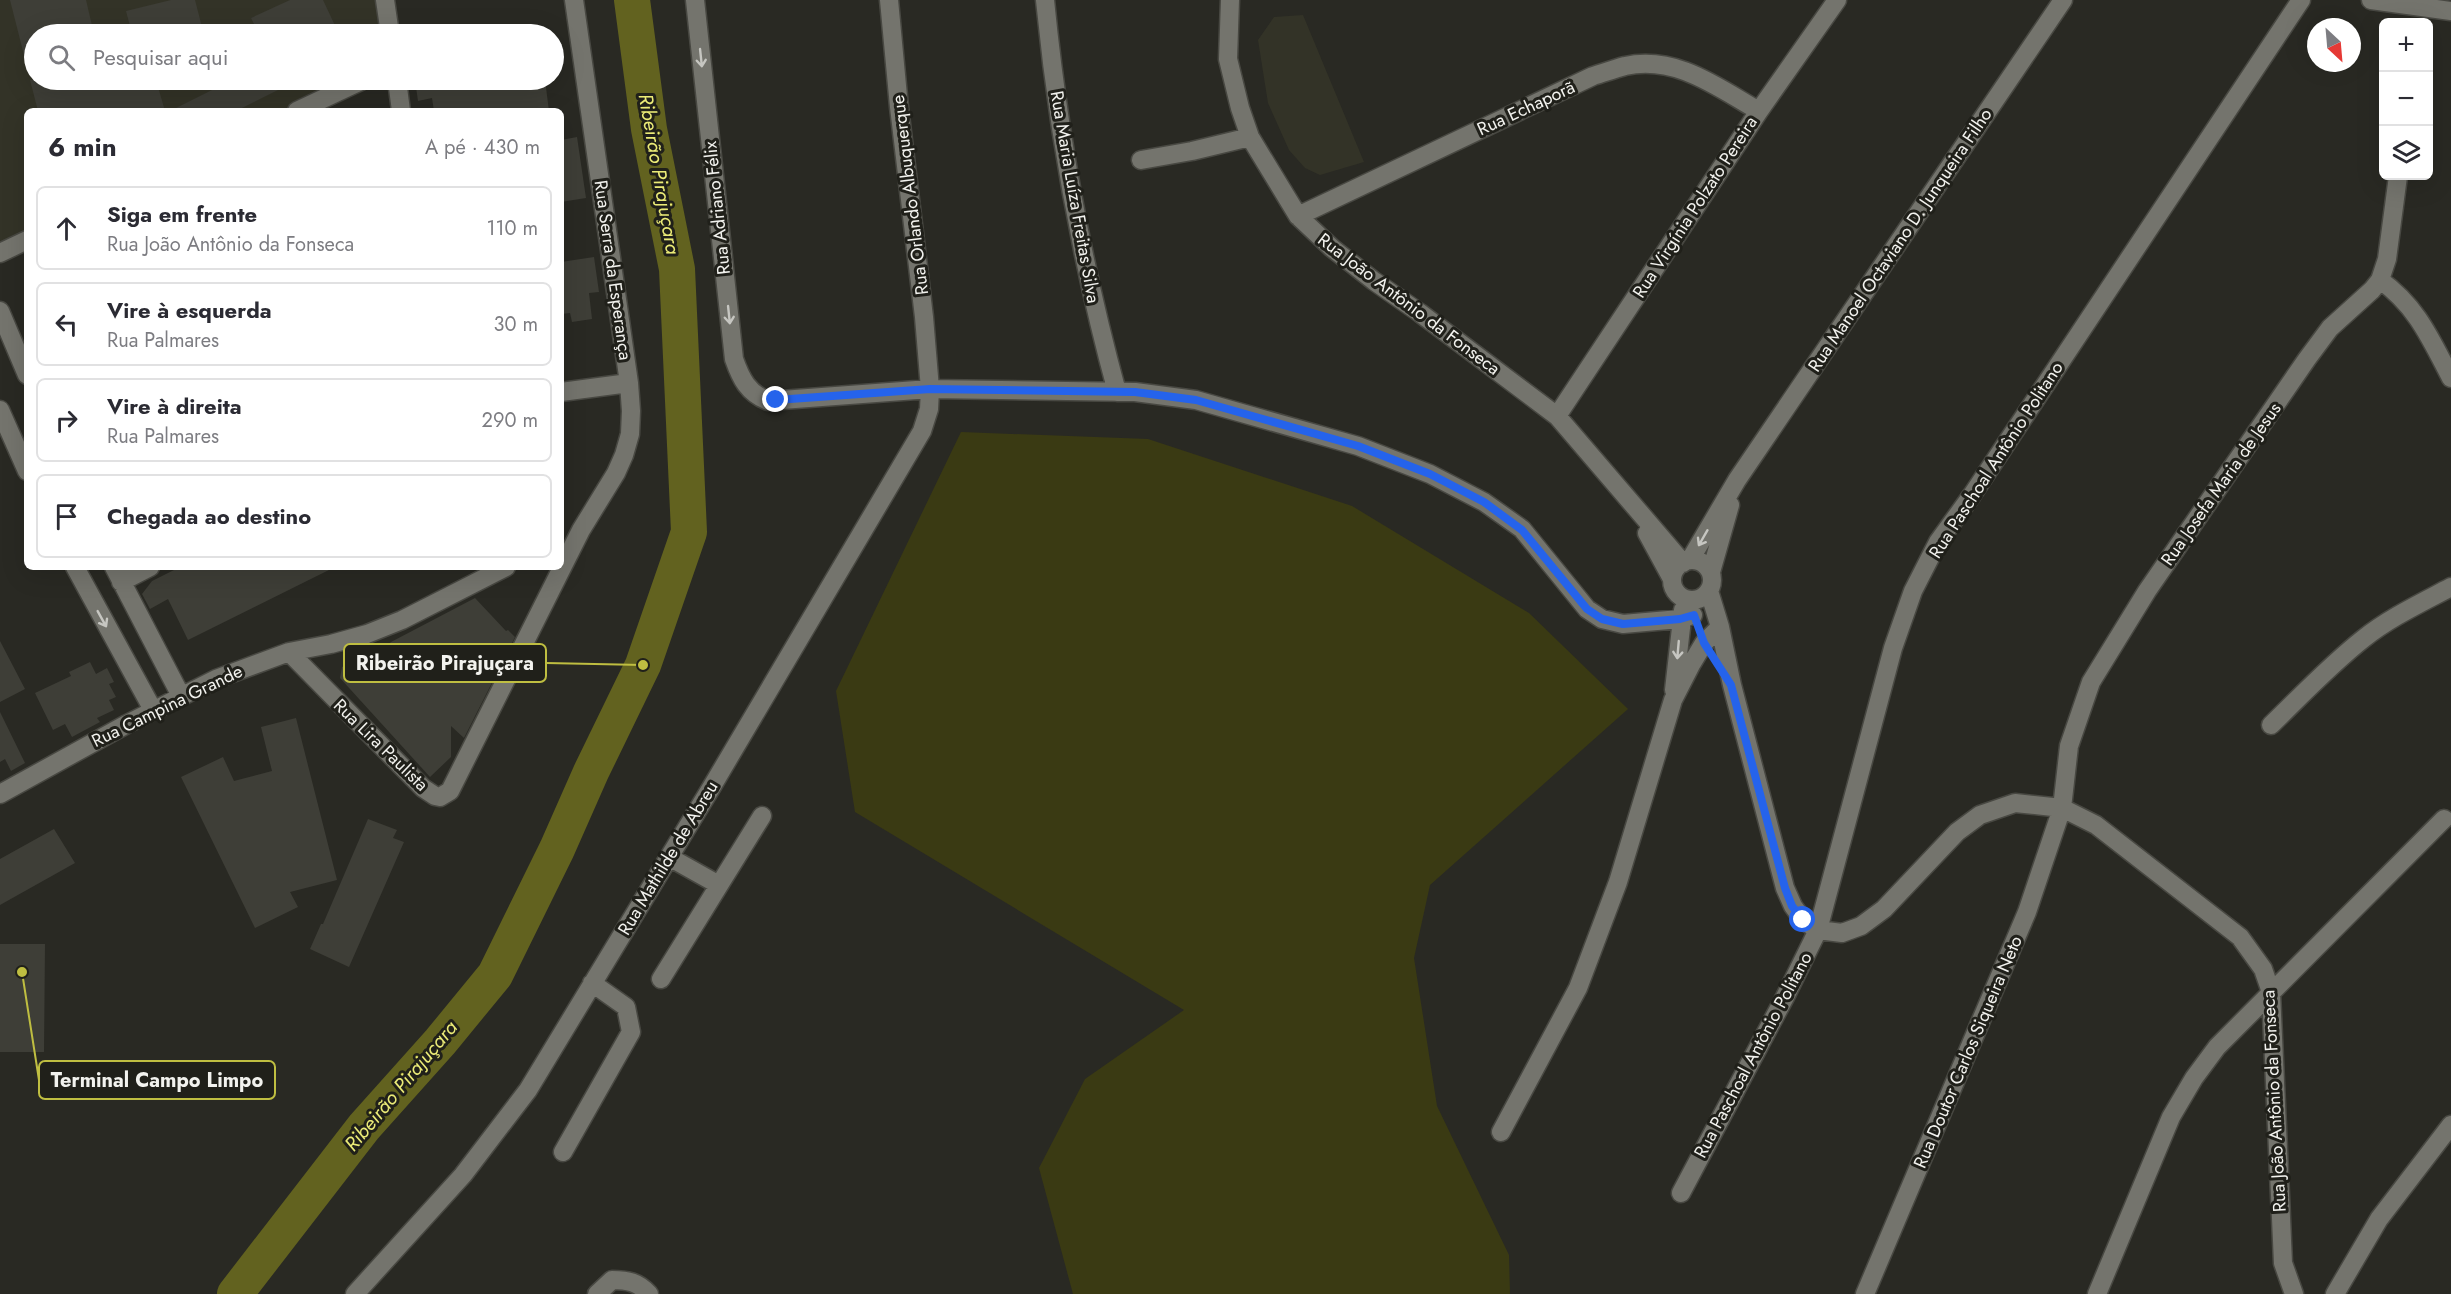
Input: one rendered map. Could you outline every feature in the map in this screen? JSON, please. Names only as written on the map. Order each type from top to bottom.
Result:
[{"type":"street","points":[[386,0],[389,24]]},
{"type":"street","name":"Rua Serra da Esperança","points":[[574,0],[631,411],[630,434],[624,455],[616,473],[581,530]]},
{"type":"street","name":"Rua Adriano Félix","points":[[694,0],[734,359],[747,388],[757,396],[768,400],[930,389]]},
{"type":"street","name":"Rua Orlando Albuquerque","points":[[889,0],[930,389]]},
{"type":"street","name":"Rua Maria Luíza Freitas Silva","points":[[1046,0],[1052,65],[1073,199],[1088,279],[1117,392]]},
{"type":"street","name":"Rua João Antônio da Fonseca","points":[[1230,0],[1227,58],[1240,108],[1250,137],[1298,216],[1332,248],[1374,281],[1557,416],[1608,474],[1632,506],[1686,562]]},
{"type":"street","name":"Rua Virgínia Polzato Pereira","points":[[1557,416],[1759,111],[1836,0]]},
{"type":"street","name":"Rua Manoel Octaviano D. Junqueira Filho","points":[[1686,562],[1737,480],[2063,0]]},
{"type":"street","name":"Rua Paschoal Antônio Politano","points":[[1681,1193],[1818,930],[1893,648],[1913,591],[1938,542],[1972,495],[2301,0]]},
{"type":"street","points":[[2371,0],[2420,15],[2451,11]]},
{"type":"street","name":"Rua Echaporã","points":[[1298,216],[1593,76],[1627,66],[1664,65],[1692,72],[1759,111]]},
{"type":"street","points":[[303,108],[342,90]]},
{"type":"street","points":[[398,90],[401,108]]},
{"type":"street","points":[[1141,160],[1250,137]]},
{"type":"street","points":[[2397,180],[2387,259],[2380,280],[2407,301],[2420,320],[2451,378]]},
{"type":"street","points":[[0,254],[24,242]]},
{"type":"street","name":"Rua Josefa Maria de Jesus","points":[[2062,808],[2069,746],[2091,682],[2147,591],[2313,351],[2330,328],[2380,280]]},
{"type":"street","points":[[0,311],[24,368]]},
{"type":"street","points":[[564,392],[628,383]]},
{"type":"street","points":[[930,389],[1117,392],[1196,400],[1358,446],[1430,474],[1484,502],[1522,530],[1587,609],[1602,619],[1623,624],[1687,608],[1709,591],[1712,584],[1711,572],[1701,562],[1686,562],[1677,567],[1672,579],[1676,592],[1687,608],[1704,643],[1731,685]]},
{"type":"street","name":"Rua Mathilde de Abreu","points":[[355,1294],[463,1175],[521,1100],[669,857],[922,431],[929,409],[930,389]]},
{"type":"street","points":[[0,410],[24,464]]},
{"type":"street","name":"Rua Manoel Octaviano D. Junqueira Filho","points":[[1711,572],[1737,480]]},
{"type":"street","name":"Rua João Antônio da Fonseca","points":[[1632,506],[1672,579]]},
{"type":"street","points":[[564,538],[581,530]]},
{"type":"street","name":"Rua Lira Paulista","points":[[564,564],[581,530]]},
{"type":"street","points":[[77,570],[153,710]]},
{"type":"street","points":[[136,570],[117,574],[181,696]]},
{"type":"street","name":"Rua Campina Grande","points":[[0,794],[153,710],[238,670],[289,652],[367,634],[402,620],[500,570]]},
{"type":"street","name":"Rua Lira Paulista","points":[[289,652],[357,724],[423,788],[440,797],[450,791],[561,570]]},
{"type":"street","points":[[2271,725],[2323,673],[2364,638],[2408,610],[2451,587]]},
{"type":"street","points":[[1709,591],[1720,627],[1731,685],[1785,888],[1792,906],[1803,920],[1818,930]]},
{"type":"street","points":[[1501,1132],[1578,988],[1618,882],[1673,700],[1687,608]]},
{"type":"street","points":[[1673,700],[1704,643],[1720,627]]},
{"type":"street","name":"Rua João Antônio da Fonseca","points":[[1818,930],[1842,933],[1861,926],[1884,909],[1957,832],[1980,815],[2015,803],[2062,808],[2096,825],[2240,937],[2263,969],[2271,992],[2283,1263],[2294,1294]]},
{"type":"street","name":"Rua Doutor Carlos Siqueira Neto","points":[[1865,1294],[2027,912],[2062,808]]},
{"type":"street","points":[[661,979],[762,816]]},
{"type":"street","points":[[2097,1294],[2170,1117],[2194,1078],[2217,1047],[2444,819]]},
{"type":"street","points":[[669,857],[720,885]]},
{"type":"street","points":[[563,1152],[631,1032],[626,1007],[592,983]]},
{"type":"street","points":[[2335,1294],[2379,1219],[2451,1125]]},
{"type":"street","points":[[597,1294],[612,1280],[628,1280],[642,1286],[649,1294]]},
{"type":"shaded area","points":[[0,0],[386,0],[390,24],[24,24],[24,90],[342,90],[303,108],[24,108],[24,241],[0,253]]},
{"type":"shaded area","points":[[1303,15],[1364,162],[1320,175],[1305,168],[1289,150],[1268,103],[1258,40],[1274,17]]},
{"type":"shaded area","points":[[961,432],[1148,439],[1352,506],[1529,613],[1628,709],[1430,885],[1414,958],[1437,1106],[1509,1255],[1510,1294],[1073,1294],[1039,1168],[1085,1079],[1184,1010],[855,812],[836,691]]},
{"type":"building","points":[[10,0],[86,0],[92,24],[24,24],[24,55]]},
{"type":"building","points":[[171,0],[195,0],[201,24],[129,24],[126,11]]},
{"type":"building","points":[[290,0],[323,0],[334,24],[254,24],[251,18]]},
{"type":"building","points":[[33,90],[159,90],[164,108],[37,108]]},
{"type":"building","points":[[212,90],[278,90],[242,108],[176,108]]},
{"type":"building","points":[[416,90],[546,90],[549,108],[434,108],[432,98],[418,101]]},
{"type":"building","points":[[577,137],[586,198],[564,202],[564,139]]},
{"type":"building","points":[[594,257],[599,292],[589,293],[592,319],[572,322],[570,313],[564,314],[564,262]]},
{"type":"building","points":[[174,570],[329,570],[188,640],[168,599],[150,609],[142,594],[152,581]]},
{"type":"building","points":[[475,598],[506,631],[508,630],[515,637],[464,738],[451,726],[451,757],[430,777],[340,678],[342,667],[365,656],[370,661],[391,642]]},
{"type":"building","points":[[0,641],[25,689],[0,702]]},
{"type":"building","points":[[90,662],[96,674],[107,668],[114,682],[109,684],[116,697],[109,700],[114,710],[97,718],[100,722],[72,737],[65,724],[53,730],[35,693],[71,676],[69,672]]},
{"type":"building","points":[[0,712],[25,763],[11,771],[5,759],[0,762]]},
{"type":"building","points":[[296,718],[337,880],[290,892],[298,907],[255,928],[181,777],[223,757],[234,781],[272,771],[261,727]]},
{"type":"building","points":[[368,819],[397,830],[393,838],[404,842],[349,967],[310,949]]},
{"type":"building","points":[[54,829],[75,863],[0,905],[0,859]]},
{"type":"building","points":[[0,944],[45,944],[44,1052],[0,1052]]},
{"type":"waterway","name":"Ribeirão Pirajuçara","points":[[235,1294],[364,1127],[440,1042],[495,975],[643,665],[689,532],[677,269],[649,129],[632,0]]},
{"type":"place","name":"Ribeirão Pirajuçara","points":[[643,665]]},
{"type":"place","name":"Terminal Campo Limpo","points":[[22,972]]},
{"type":"route","points":[[776,400],[930,389],[1135,392],[1196,400],[1269,420],[1358,446],[1430,474],[1484,502],[1522,530],[1587,609],[1602,619],[1623,624],[1680,619],[1694,615],[1704,643],[1731,685],[1785,888],[1792,906],[1803,920]]}]
